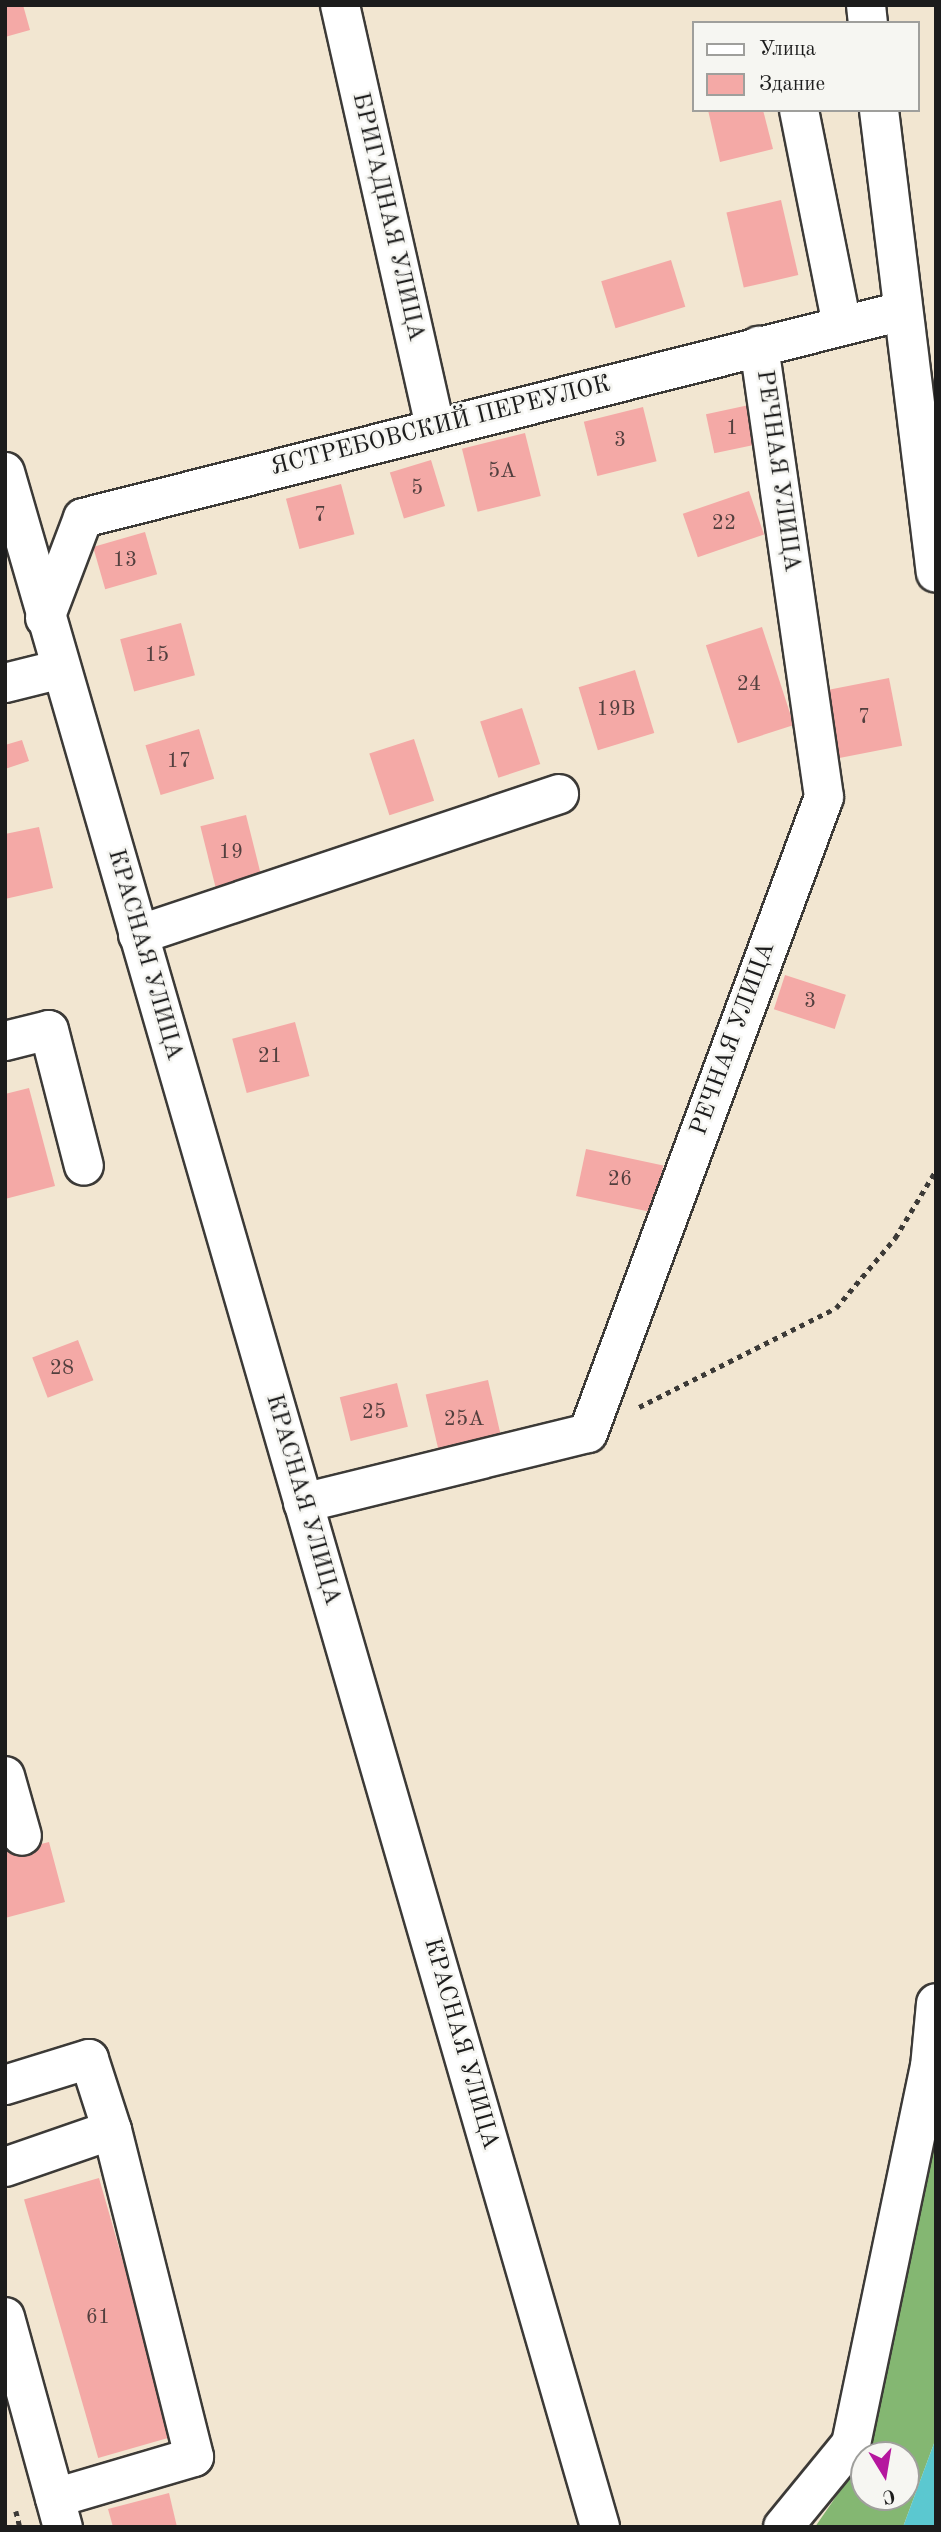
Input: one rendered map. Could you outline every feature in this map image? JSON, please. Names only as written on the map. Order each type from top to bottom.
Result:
[{"type":"street","name":"БРИГАДНАЯ УЛИЦА","points":[[340,5],[435,428]]},
{"type":"street","points":[[799,112],[842,326]]},
{"type":"street","points":[[879,112],[936,572]]},
{"type":"street","name":"ЯСТРЕБОВСКИЙ ПЕРЕУЛОК","points":[[45,618],[83,518],[902,310]]},
{"type":"street","name":"РЕЧНАЯ УЛИЦА","points":[[588,1433],[824,797],[759,346]]},
{"type":"street","name":"КРАСНАЯ УЛИЦА","points":[[5,472],[45,618],[600,2527]]},
{"type":"street","points":[[5,683],[61,669]]},
{"type":"street","points":[[138,935],[559,794]]},
{"type":"street","points":[[5,1041],[48,1030],[84,1166]]},
{"type":"street","points":[[303,1503],[588,1433]]},
{"type":"street","points":[[5,1776],[22,1836]]},
{"type":"street","points":[[783,2527],[851,2444],[930,2067],[936,2003]]},
{"type":"street","points":[[5,2085],[89,2059],[111,2130],[194,2457],[59,2512],[5,2317]]},
{"type":"street","points":[[5,2167],[111,2130]]},
{"type":"path","points":[[588,1433],[836,1308],[895,1238],[936,1170]]},
{"type":"green space","points":[[936,2136],[936,2438],[920,2481],[920,2441],[868,2441]]},
{"type":"green space","points":[[850,2476],[850,2511],[909,2511],[903,2527],[815,2527]]},
{"type":"water","points":[[936,2438],[936,2527],[903,2527],[909,2511],[920,2511],[920,2481]]},
{"type":"building","points":[[5,5],[23,5],[30,30],[5,37]]},
{"type":"building","points":[[708,112],[764,112],[773,149],[720,162]]},
{"type":"building","points":[[781,200],[798,275],[744,288],[726,213]]},
{"type":"building","points":[[671,260],[685,307],[616,328],[601,281]]},
{"type":"building","points":[[749,405],[757,444],[714,453],[706,414]]},
{"type":"building","points":[[643,407],[657,461],[597,476],[584,422]]},
{"type":"building","points":[[525,433],[541,496],[478,512],[462,449]]},
{"type":"building","points":[[431,460],[445,506],[404,518],[390,473]]},
{"type":"building","points":[[341,484],[354,534],[299,549],[286,499]]},
{"type":"building","points":[[749,491],[764,534],[698,557],[683,514]]},
{"type":"building","points":[[145,532],[157,574],[105,589],[93,547]]},
{"type":"building","points":[[181,623],[195,675],[134,691],[120,639]]},
{"type":"building","points":[[762,627],[794,725],[738,743],[706,645]]},
{"type":"building","points":[[635,670],[654,733],[598,750],[579,687]]},
{"type":"building","points":[[889,678],[902,746],[839,758],[826,690]]},
{"type":"building","points":[[522,708],[540,764],[498,778],[480,722]]},
{"type":"building","points":[[199,729],[214,779],[161,795],[145,745]]},
{"type":"building","points":[[414,739],[434,801],[389,815],[369,754]]},
{"type":"building","points":[[22,740],[29,761],[5,769],[5,745]]},
{"type":"building","points":[[246,815],[262,880],[217,891],[200,826]]},
{"type":"building","points":[[39,827],[53,888],[5,899],[5,834]]},
{"type":"building","points":[[785,975],[846,995],[835,1029],[774,1009]]},
{"type":"building","points":[[295,1022],[309,1076],[247,1093],[232,1039]]},
{"type":"building","points":[[29,1088],[55,1186],[5,1199],[5,1094]]},
{"type":"building","points":[[586,1149],[663,1165],[653,1212],[576,1196]]},
{"type":"building","points":[[78,1340],[93,1380],[48,1398],[32,1358]]},
{"type":"building","points":[[488,1380],[503,1444],[440,1459],[426,1394]]},
{"type":"building","points":[[397,1383],[408,1427],[351,1441],[340,1397]]},
{"type":"building","points":[[5,1824],[13,1851],[49,1842],[65,1902],[5,1918]]},
{"type":"building","points":[[99,2178],[173,2437],[98,2458],[24,2199]]},
{"type":"building","points":[[169,2493],[177,2527],[113,2527],[108,2509]]}]
